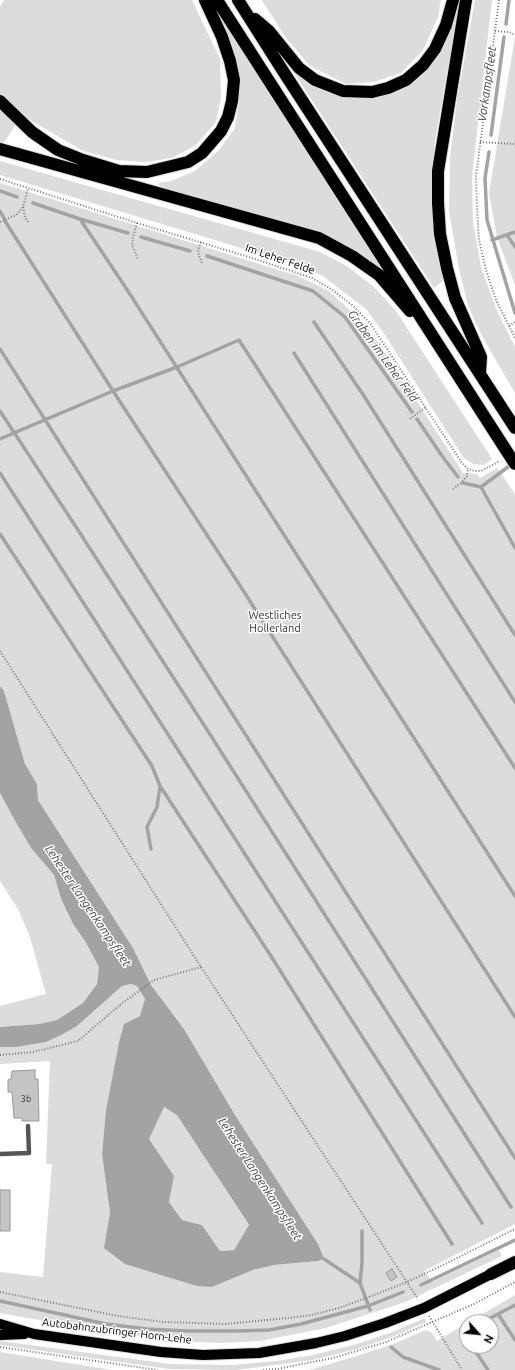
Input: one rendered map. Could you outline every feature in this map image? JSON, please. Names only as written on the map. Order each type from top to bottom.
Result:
[{"type":"highway","points":[[0,101],[32,132],[58,150],[83,160],[119,171],[147,172],[188,162],[202,153],[221,131],[228,117],[232,101],[234,80],[230,61],[222,37],[205,0]]},
{"type":"highway","points":[[217,0],[515,464]]},
{"type":"highway","points":[[238,0],[515,428]]},
{"type":"highway","points":[[246,12],[269,31],[299,68],[315,80],[343,91],[372,92],[388,88],[406,80],[423,65],[435,49],[446,25],[453,0]]},
{"type":"highway","points":[[466,0],[438,171],[438,203],[440,234],[447,268],[455,298],[481,357],[480,373]]},
{"type":"highway","points":[[0,149],[319,238],[352,256],[379,275],[433,337]]},
{"type":"highway","name":"Autobahnzubringer Horn-Lehe","points":[[491,1274],[515,1262]]},
{"type":"main road","name":"Autobahnzubringer Horn-Lehe","points":[[0,1334],[34,1334],[161,1352],[203,1355],[259,1353],[316,1343],[345,1336],[385,1323],[424,1308],[491,1274]]},
{"type":"main road","name":"Autobahnzubringer Horn-Lehe","points":[[0,1324],[34,1334]]},
{"type":"lane","points":[[0,1154],[29,1153],[28,1126]]},
{"type":"path","points":[[499,0],[476,176],[479,240],[486,270],[494,292],[515,338]]},
{"type":"path","points":[[495,31],[509,32],[515,35]]},
{"type":"path","points":[[480,142],[515,144]]},
{"type":"path","name":"Im Leher Felde","points":[[0,179],[293,271],[312,278],[332,289],[352,305],[370,323],[462,463],[468,469]]},
{"type":"path","points":[[28,188],[23,207],[25,217],[29,223]]},
{"type":"path","points":[[0,222],[16,215],[23,207]]},
{"type":"path","points":[[138,223],[132,237],[132,245],[138,258]]},
{"type":"path","points":[[201,242],[199,256],[202,263]]},
{"type":"path","points":[[509,326],[515,322]]},
{"type":"path","points":[[410,419],[426,408]]},
{"type":"path","points":[[453,489],[467,476],[468,469],[481,471],[502,460]]},
{"type":"path","points":[[0,651],[201,967],[407,1282]]},
{"type":"path","points":[[0,1055],[33,1052],[78,1041],[121,1004],[154,980],[201,967]]},
{"type":"path","points":[[0,1292],[118,1316],[164,1322],[224,1324],[312,1315],[339,1308],[407,1282],[515,1229]]},
{"type":"path","points":[[263,1370],[277,1369],[333,1358],[386,1342],[474,1304],[515,1282]]},
{"type":"path","points":[[433,1322],[462,1370]]},
{"type":"path","points":[[0,1347],[158,1370]]},
{"type":"green space","points":[[4,0],[192,0],[220,59],[221,97],[216,122],[196,145],[172,158],[145,162],[117,160],[83,151],[22,115],[3,144],[0,144],[0,7]]},
{"type":"green space","points":[[262,0],[441,0],[438,17],[423,50],[401,73],[374,82],[346,84],[310,66],[286,38]]},
{"type":"green space","points":[[475,0],[492,0],[472,176],[473,223],[481,267],[497,311],[515,347],[515,393],[487,345],[467,302],[459,269],[449,211],[450,158],[457,100]]},
{"type":"green space","points":[[458,9],[435,141],[432,184],[444,280],[434,288],[289,65],[307,82],[326,92],[347,98],[374,98],[397,91],[421,76],[442,50]]},
{"type":"green space","points":[[217,10],[392,280],[364,259],[161,188],[158,183],[171,181],[195,171],[219,150],[235,128],[239,99],[238,72],[215,12]]},
{"type":"green space","points":[[515,37],[515,285],[497,237],[489,193]]},
{"type":"green space","points":[[0,161],[320,252],[345,265],[373,286],[396,311],[492,459],[484,465],[473,464],[464,458],[383,332],[366,309],[323,276],[304,267],[0,175]]},
{"type":"green space","name":"Westliches Hollerland","points":[[0,183],[298,276],[329,291],[364,323],[389,358],[463,473],[477,474],[480,478],[497,468],[515,494],[515,1224],[424,1271],[432,1282],[499,1250],[502,1256],[405,1302],[326,1328],[260,1341],[220,1343],[179,1341],[107,1332],[0,1313],[0,1272],[43,1277],[52,1164],[46,1164],[50,1061],[0,1064],[0,1047],[16,1047],[46,1042],[77,1026],[122,986],[132,984],[137,986],[145,999],[140,1016],[124,1024],[119,1042],[106,1110],[102,1154],[110,1213],[105,1248],[212,1287],[253,1270],[274,1265],[318,1261],[318,1244],[235,1115],[184,1029],[151,985],[133,948],[38,800],[37,784],[25,764],[4,691],[0,686]]},
{"type":"green space","points":[[0,793],[31,848],[54,875],[61,900],[73,924],[85,941],[99,967],[97,984],[83,1003],[57,1020],[39,1024],[0,1027],[0,1006],[46,994],[30,937],[18,909],[0,881]]},
{"type":"green space","points":[[163,1107],[177,1114],[249,1226],[234,1250],[220,1251],[202,1225],[182,1220],[169,1202],[174,1176],[149,1139]]},
{"type":"green space","points":[[515,1295],[515,1370],[309,1370],[396,1343],[426,1330],[432,1333],[437,1341],[459,1328],[459,1354],[499,1354],[499,1314],[483,1314]]},
{"type":"green space","points":[[425,1318],[426,1322],[392,1337],[357,1349],[312,1360],[237,1370],[169,1369],[0,1345],[0,1341],[170,1364],[233,1365],[276,1361],[313,1355],[357,1344],[392,1332]]},
{"type":"green space","points":[[0,1352],[112,1370],[0,1370]]},
{"type":"water","points":[[0,686],[4,691],[25,764],[37,784],[38,800],[133,948],[151,985],[184,1029],[235,1115],[318,1244],[324,1259],[318,1261],[274,1265],[253,1270],[212,1287],[197,1286],[125,1264],[104,1248],[110,1213],[102,1154],[106,1110],[119,1042],[124,1024],[140,1016],[145,999],[137,986],[131,984],[122,986],[77,1026],[61,1035],[46,1042],[16,1047],[0,1047],[0,1027],[39,1024],[57,1020],[83,1003],[97,984],[99,967],[85,941],[73,924],[61,899],[54,875],[31,848],[0,793]],"holes":[[[164,1107],[177,1115],[249,1225],[234,1250],[220,1251],[202,1225],[182,1220],[169,1202],[174,1176],[149,1139]]]},
{"type":"building","points":[[35,1070],[35,1079],[38,1079],[39,1121],[22,1121],[22,1118],[14,1118],[12,1092],[8,1092],[8,1080],[11,1079],[12,1071]]},
{"type":"building","points":[[0,1190],[10,1190],[10,1231],[0,1231]]},
{"type":"building","points":[[392,1269],[397,1277],[391,1281],[386,1273]]},
{"type":"waterway","name":"Vorkampsfleet","points":[[506,24],[509,0]]},
{"type":"waterway","name":"Vorkampsfleet","points":[[491,135],[504,37]]},
{"type":"waterway","name":"Vorkampsfleet","points":[[489,152],[485,178],[487,220],[515,313]]},
{"type":"waterway","name":"Graben im Leher Feld","points":[[0,191],[17,197]]},
{"type":"waterway","name":"Graben im Leher Feld","points":[[33,203],[128,233]]},
{"type":"waterway","points":[[0,211],[4,218]]},
{"type":"waterway","points":[[80,219],[126,288],[515,896]]},
{"type":"waterway","points":[[5,221],[515,1017]]},
{"type":"waterway","points":[[492,240],[515,232]]},
{"type":"waterway","points":[[507,235],[515,247]]},
{"type":"waterway","name":"Graben im Leher Feld","points":[[141,237],[190,251]]},
{"type":"waterway","name":"Graben im Leher Feld","points":[[207,256],[313,291],[345,317],[412,412]]},
{"type":"waterway","points":[[314,322],[364,396],[515,635]]},
{"type":"waterway","points":[[0,439],[113,391],[177,367],[239,340],[515,768]]},
{"type":"waterway","points":[[0,349],[515,1158]]},
{"type":"waterway","points":[[294,353],[515,702]]},
{"type":"waterway","points":[[0,411],[204,725],[511,1207]]},
{"type":"waterway","name":"Graben im Leher Feld","points":[[417,419],[458,477]]},
{"type":"waterway","name":"Graben im Leher Feld","points":[[463,483],[481,487],[512,464]]},
{"type":"waterway","points":[[0,473],[482,1223]]},
{"type":"waterway","points":[[481,487],[515,548]]},
{"type":"waterway","points":[[0,534],[152,766],[160,786],[157,807],[147,827],[151,849]]},
{"type":"waterway","points":[[160,786],[269,953],[452,1244]]},
{"type":"waterway","points":[[360,1283],[362,1263],[362,1231]]},
{"type":"waterway","points":[[421,1285],[515,1240]]},
{"type":"waterway","name":"Lehester Langenkampsfleet","points":[[324,1259],[360,1283],[370,1310]]},
{"type":"waterway","name":"Lehester Langenkampsfleet","points":[[0,1301],[106,1324],[147,1329],[238,1331],[269,1330],[301,1324],[368,1306],[403,1292]]},
{"type":"waterway","name":"Graben im Leher Feld","points":[[498,1314],[515,1305]]},
{"type":"waterway","points":[[499,1316],[515,1340]]},
{"type":"waterway","points":[[391,1347],[403,1357],[439,1370]]},
{"type":"waterway","name":"Graben im Leher Feld","points":[[477,1354],[488,1370]]}]
